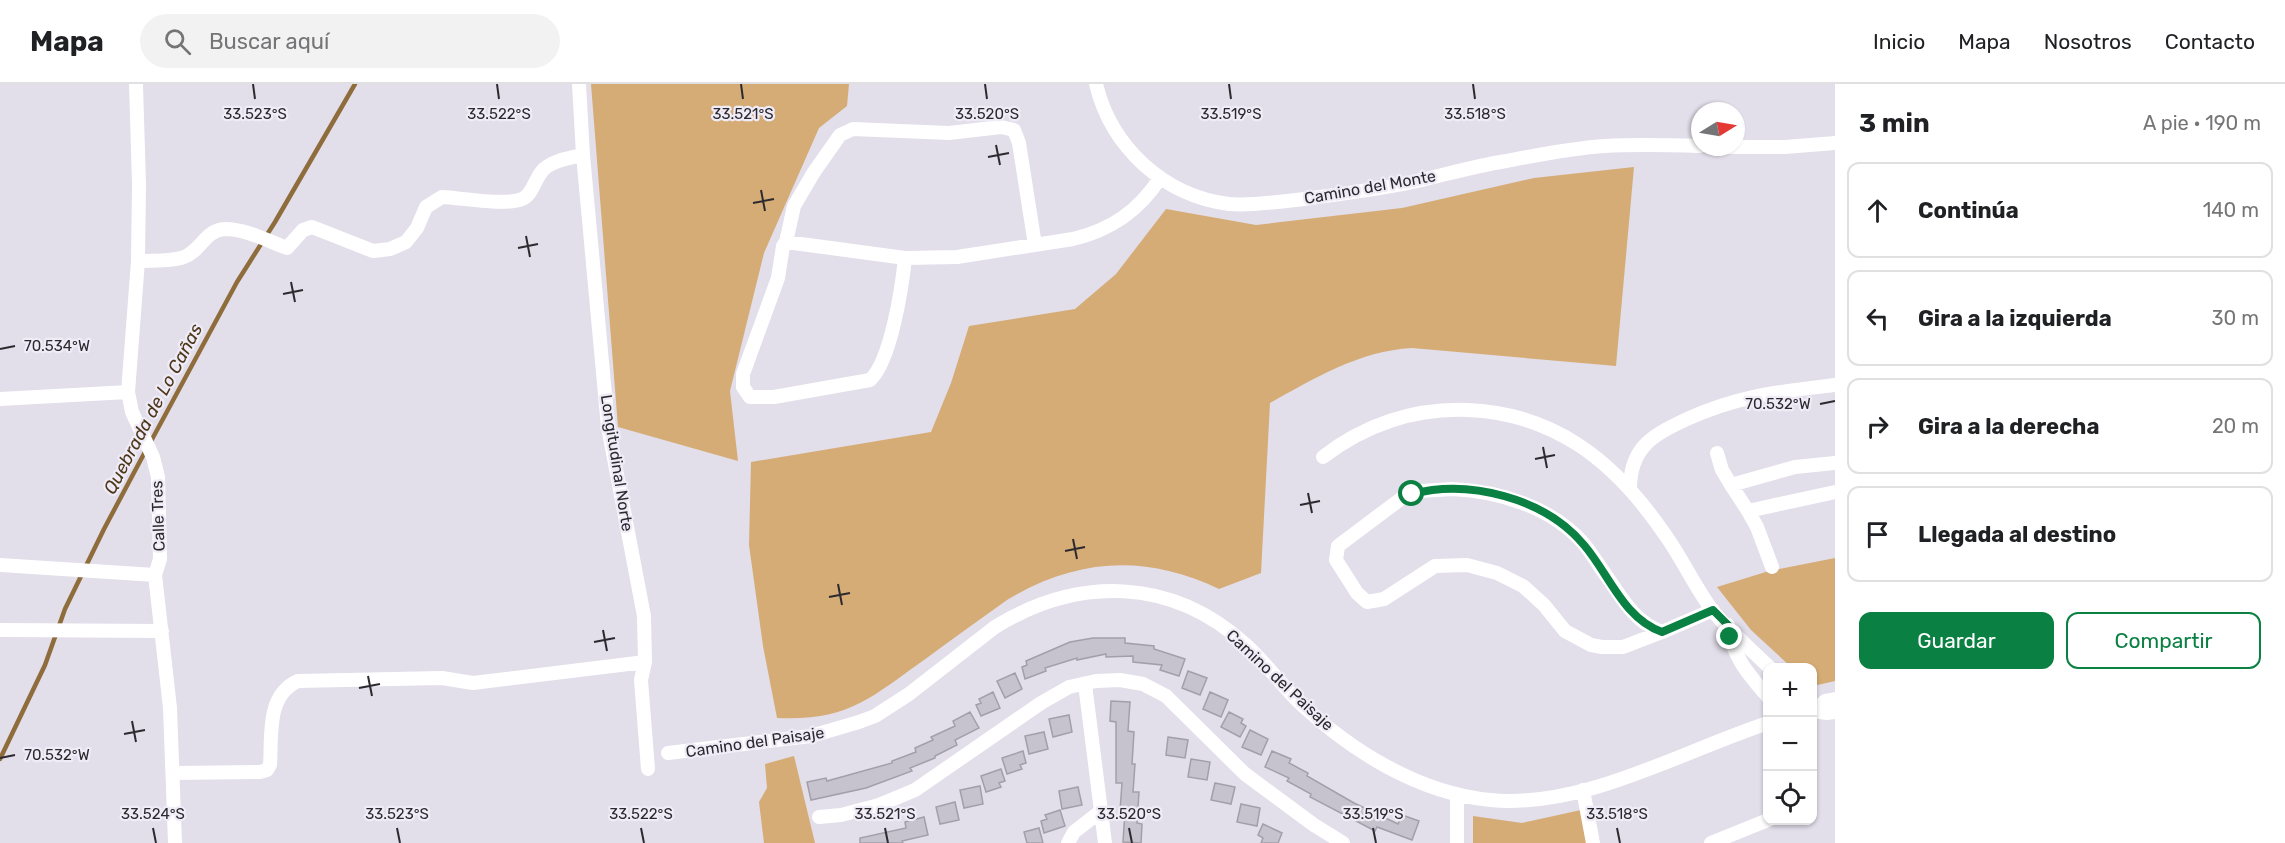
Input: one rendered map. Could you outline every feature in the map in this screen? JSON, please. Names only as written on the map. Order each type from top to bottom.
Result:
[{"type":"street","name":"Calle Tres","points":[[136,84],[139,184],[138,261],[129,392],[132,412],[153,457],[158,477],[160,559],[155,575],[170,708],[175,843]]},
{"type":"street","name":"Longitudinal Norte","points":[[579,84],[583,155],[608,427],[644,616],[645,662],[641,680],[648,769]]},
{"type":"street","name":"Camino del Monte","points":[[1096,84],[1104,111],[1122,142],[1146,168],[1193,195],[1210,201],[1247,205],[1411,182],[1505,161],[1603,146],[1691,146]]},
{"type":"street","points":[[905,258],[900,301],[881,363],[874,376],[862,383],[774,398],[750,398],[743,387],[743,374],[777,278],[794,206],[813,172],[840,135],[853,129],[949,133],[1001,127],[1014,130],[1019,143],[1035,245]]},
{"type":"street","points":[[1745,147],[1835,143]]},
{"type":"street","points":[[138,261],[182,258],[192,253],[213,232],[225,229],[246,232],[287,248],[293,244],[303,230],[312,227],[373,250],[390,249],[406,242],[417,228],[426,207],[442,197],[508,202],[524,199],[543,170],[553,163],[583,155]]},
{"type":"street","points":[[786,242],[905,258],[957,257],[1073,239],[1104,229],[1132,212],[1143,202],[1160,178]]},
{"type":"street","points":[[1630,489],[1635,458],[1648,441],[1659,432],[1716,406],[1742,398],[1835,385]]},
{"type":"street","points":[[0,399],[129,392]]},
{"type":"street","points":[[1323,457],[1357,434],[1396,418],[1437,411],[1479,410],[1520,418],[1560,434],[1598,458],[1630,489],[1661,529],[1713,610],[1765,663]]},
{"type":"street","points":[[1717,453],[1722,470],[1757,527],[1772,567]]},
{"type":"street","points":[[1731,485],[1795,467],[1835,463]]},
{"type":"street","points":[[1662,632],[1649,627],[1631,613],[1583,544],[1572,533],[1531,507],[1492,493],[1452,489],[1412,494],[1393,503],[1338,546],[1336,560],[1357,593],[1367,602],[1384,599],[1436,566],[1467,565],[1497,573],[1523,586],[1544,605],[1565,631],[1591,645],[1602,647],[1623,647],[1662,632],[1713,610]]},
{"type":"street","points":[[1748,511],[1835,492]]},
{"type":"street","points":[[0,565],[155,575]]},
{"type":"street","name":"Camino del Paisaje","points":[[668,753],[811,736],[859,723],[892,706],[994,627],[1012,617],[1047,602],[1078,594],[1127,591],[1175,601],[1216,622],[1247,646],[1303,706],[1348,742],[1399,772],[1457,794],[1489,800],[1514,801],[1557,797],[1584,790],[1763,724]]},
{"type":"street","points":[[1728,625],[1738,659],[1763,692]]},
{"type":"street","points":[[0,630],[162,631]]},
{"type":"street","points":[[173,773],[267,770],[270,765],[272,723],[275,710],[283,692],[298,681],[442,678],[473,683],[645,662]]},
{"type":"street","points":[[819,817],[841,815],[879,805],[915,790],[1041,703],[1070,687],[1108,680],[1131,681],[1143,684],[1166,696],[1245,774],[1314,825],[1343,843]]},
{"type":"street","points":[[1085,684],[1105,843]]},
{"type":"street","points":[[1817,707],[1825,701],[1835,699]]},
{"type":"street","points":[[1817,711],[1827,714],[1835,712]]},
{"type":"street","points":[[1584,790],[1593,843]]},
{"type":"street","points":[[1457,794],[1457,843]]},
{"type":"street","points":[[1068,843],[1074,832],[1101,811]]},
{"type":"street","points":[[1712,843],[1763,822]]},
{"type":"shaded area","points":[[591,84],[849,84],[847,106],[819,128],[764,253],[730,391],[738,461],[618,427]]},
{"type":"shaded area","points":[[1634,167],[1616,366],[1412,348],[1374,354],[1338,367],[1270,403],[1261,573],[1219,589],[1164,570],[1138,566],[1085,569],[1059,576],[1033,586],[1007,600],[873,696],[841,711],[823,716],[777,718],[763,646],[749,545],[751,462],[931,432],[951,383],[969,326],[1075,309],[1116,274],[1166,209],[1256,225],[1402,208],[1534,178]]},
{"type":"shaded area","points":[[1835,558],[1835,681],[1817,685],[1817,663],[1787,663],[1751,630],[1717,587],[1769,571]]},
{"type":"shaded area","points":[[794,756],[815,843],[764,843],[759,802],[767,788],[765,764]]},
{"type":"shaded area","points":[[1581,810],[1587,843],[1473,843],[1473,816],[1522,823]]},
{"type":"building","points":[[1093,638],[1125,638],[1125,643],[1154,646],[1154,649],[1185,659],[1179,676],[1160,670],[1162,665],[1133,662],[1133,656],[1106,657],[1106,654],[1077,660],[1077,658],[1045,668],[1046,671],[1025,679],[1022,667],[1027,665],[1026,661],[1070,642]]},
{"type":"building","points":[[1188,671],[1207,678],[1200,695],[1182,688]]},
{"type":"building","points":[[1015,673],[1022,689],[1005,698],[997,681]]},
{"type":"building","points":[[993,692],[1000,708],[981,716],[976,705],[981,703],[979,699]]},
{"type":"building","points":[[1210,692],[1228,700],[1221,717],[1203,709]]},
{"type":"building","points":[[1111,701],[1130,702],[1128,731],[1134,732],[1133,792],[1139,792],[1137,823],[1142,824],[1141,843],[1123,842],[1125,811],[1120,811],[1122,783],[1116,783],[1116,722],[1110,721]]},
{"type":"building","points":[[970,712],[979,728],[955,740],[957,745],[935,758],[910,768],[912,771],[866,788],[811,800],[807,782],[826,778],[827,781],[892,763],[892,761],[916,752],[915,748],[933,740],[931,737],[955,726],[953,721]]},
{"type":"building","points":[[1229,712],[1243,719],[1241,723],[1246,726],[1240,737],[1221,727]]},
{"type":"building","points":[[1069,715],[1072,732],[1053,737],[1049,719]]},
{"type":"building","points":[[1250,730],[1268,739],[1261,755],[1242,747]]},
{"type":"building","points":[[1044,732],[1048,749],[1029,754],[1025,736]]},
{"type":"building","points":[[1168,737],[1188,740],[1185,758],[1166,755]]},
{"type":"building","points":[[1023,751],[1026,763],[1020,765],[1022,769],[1007,774],[1002,758]]},
{"type":"building","points":[[1272,751],[1291,759],[1289,763],[1308,773],[1307,776],[1354,803],[1398,824],[1402,815],[1419,821],[1412,840],[1377,827],[1375,831],[1310,797],[1311,794],[1287,781],[1289,778],[1265,767]]},
{"type":"building","points":[[1191,759],[1210,762],[1207,780],[1188,777]]},
{"type":"building","points":[[1001,769],[1005,781],[999,783],[1001,787],[986,792],[981,776]]},
{"type":"building","points":[[1215,783],[1235,787],[1231,804],[1211,800]]},
{"type":"building","points":[[980,786],[983,804],[964,808],[960,790]]},
{"type":"building","points":[[1078,787],[1082,805],[1062,809],[1059,791]]},
{"type":"building","points":[[955,802],[959,820],[940,824],[936,807]]},
{"type":"building","points":[[1241,804],[1260,808],[1257,826],[1237,822]]},
{"type":"building","points":[[1060,810],[1065,826],[1044,833],[1041,821],[1047,819],[1045,815]]},
{"type":"building","points":[[924,817],[928,835],[902,841],[903,843],[860,843],[860,838],[906,828],[905,822]]},
{"type":"building","points":[[1263,824],[1282,833],[1278,843],[1261,843],[1263,838],[1258,835]]},
{"type":"building","points":[[1039,828],[1043,843],[1027,843],[1024,832]]},
{"type":"waterway","name":"Quebrada de Lo Cañas","points":[[150,443],[237,282],[275,222],[355,84]]},
{"type":"waterway","name":"Quebrada de Lo Cañas","points":[[0,759],[45,665],[65,609],[146,450]]},
{"type":"route","points":[[1412,494],[1421,491],[1472,490],[1492,493],[1531,507],[1559,523],[1583,544],[1631,613],[1649,627],[1662,632],[1713,610],[1728,625],[1730,637]]}]
